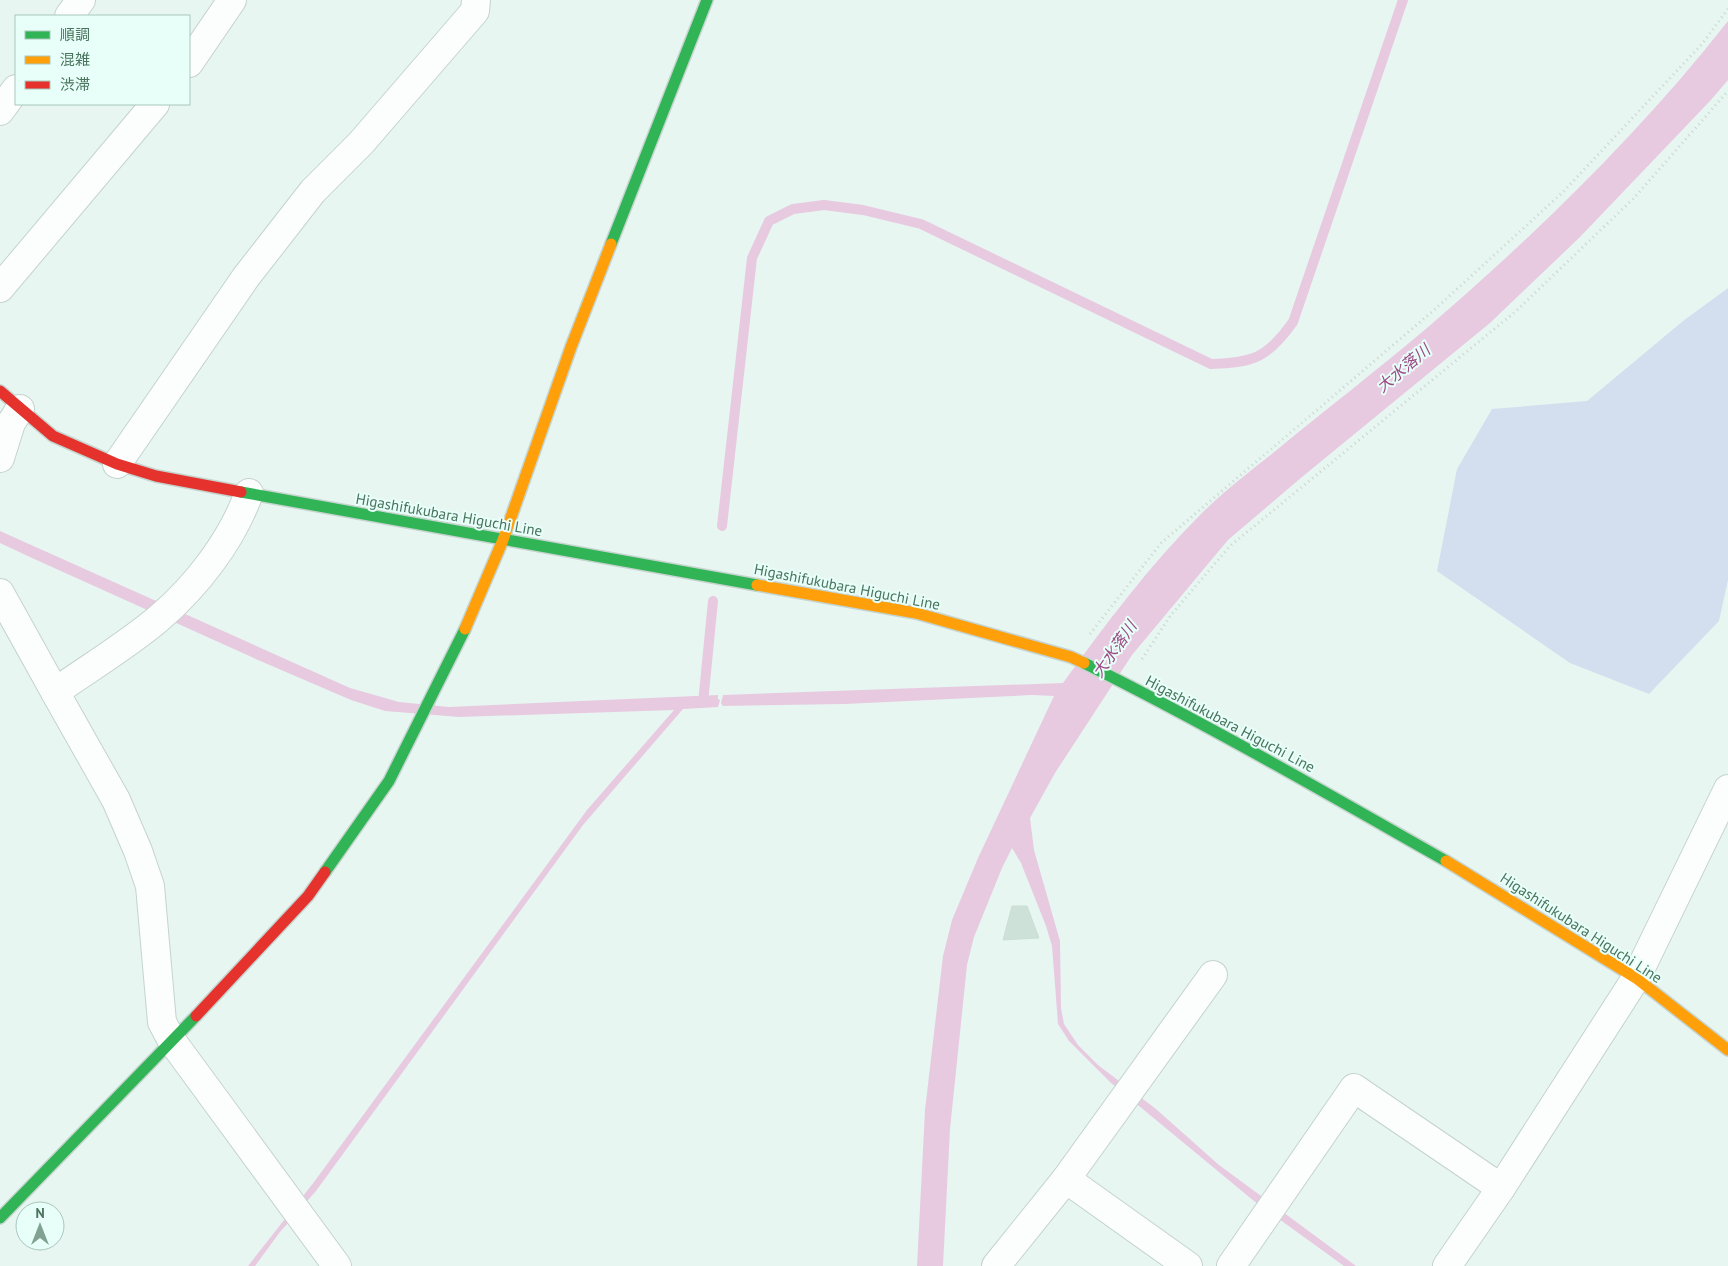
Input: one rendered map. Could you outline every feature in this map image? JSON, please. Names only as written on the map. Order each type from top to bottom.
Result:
[{"type":"main road","points":[[0,1218],[172,1041],[308,896],[389,781],[452,658],[503,540],[571,347],[707,0]]},
{"type":"main road","name":"Higashifukubara Higuchi Line","points":[[0,391],[53,436],[117,464],[156,476],[503,540],[916,612],[1076,660],[1264,758],[1484,883],[1636,978],[1728,1050]]},
{"type":"street","points":[[70,15],[81,0]]},
{"type":"street","points":[[190,62],[232,0]]},
{"type":"street","points":[[117,464],[246,277],[314,191],[361,143],[474,11],[476,0]]},
{"type":"street","points":[[0,111],[15,90]]},
{"type":"street","points":[[0,288],[154,105]]},
{"type":"street","points":[[0,458],[11,424],[20,409]]},
{"type":"street","points":[[55,692],[158,619],[190,588],[240,519],[249,493]]},
{"type":"street","points":[[0,594],[116,800],[138,851],[150,886],[162,1022],[172,1041],[337,1266]]},
{"type":"street","points":[[1446,1266],[1501,1188],[1636,978],[1728,789]]},
{"type":"street","points":[[996,1266],[1066,1179],[1213,974]]},
{"type":"street","points":[[1231,1266],[1354,1088],[1501,1188]]},
{"type":"street","points":[[1066,1179],[1188,1266]]},
{"type":"path","points":[[1076,660],[1161,543],[1433,312],[1563,192],[1702,44],[1728,8]]},
{"type":"path","points":[[1123,683],[1171,615],[1230,546],[1515,312],[1634,198],[1728,91]]},
{"type":"shaded area","points":[[1728,288],[1728,580],[1719,621],[1649,694],[1570,663],[1437,571],[1457,469],[1492,409],[1587,401],[1683,321]]},
{"type":"water","name":"大水落川","points":[[1728,21],[1728,80],[1710,101],[1580,237],[1490,323],[1228,540],[1132,655],[1055,773],[1030,818],[1034,850],[1060,941],[1061,1008],[1064,1024],[1078,1045],[1098,1065],[1156,1109],[1219,1165],[1356,1266],[1344,1266],[1254,1201],[1110,1082],[1069,1041],[1058,1024],[1052,946],[1021,863],[1012,848],[974,937],[967,965],[950,1129],[943,1266],[917,1266],[925,1110],[943,956],[952,920],[978,858],[1054,696],[1032,695],[845,704],[723,706],[721,703],[723,695],[1063,683],[1128,596],[1163,554],[1200,515],[1236,483],[1389,360],[1507,257],[1623,143],[1694,63]]},
{"type":"water","points":[[0,531],[350,688],[399,702],[449,707],[718,695],[720,700],[718,707],[683,709],[583,825],[316,1191],[280,1232],[255,1266],[248,1266],[314,1182],[587,810],[674,710],[459,717],[385,711],[351,700],[258,660],[32,558],[0,543]]},
{"type":"building","points":[[1012,906],[1027,906],[1039,938],[1003,940]]},
{"type":"waterway","points":[[722,526],[752,258],[769,221],[793,209],[824,205],[863,210],[921,224],[1211,364],[1249,360],[1259,356],[1276,343],[1293,322],[1403,0]]},
{"type":"waterway","points":[[703,703],[713,601]]},
{"type":"traffic: fast","points":[[611,244],[707,0]]},
{"type":"traffic: fast","points":[[241,492],[757,585]]},
{"type":"traffic: fast","points":[[325,872],[389,781],[465,629]]},
{"type":"traffic: fast","points":[[1084,663],[1221,735],[1446,861]]},
{"type":"traffic: fast","points":[[0,1218],[196,1016]]},
{"type":"traffic: slow","points":[[465,629],[503,540],[571,347],[611,244]]},
{"type":"traffic: slow","points":[[757,585],[916,613],[1071,657],[1084,663]]},
{"type":"traffic: slow","points":[[1446,861],[1636,978],[1728,1050]]},
{"type":"traffic: jam","points":[[0,391],[53,436],[117,464],[156,476],[241,492]]},
{"type":"traffic: jam","points":[[196,1016],[308,896],[325,872]]}]
